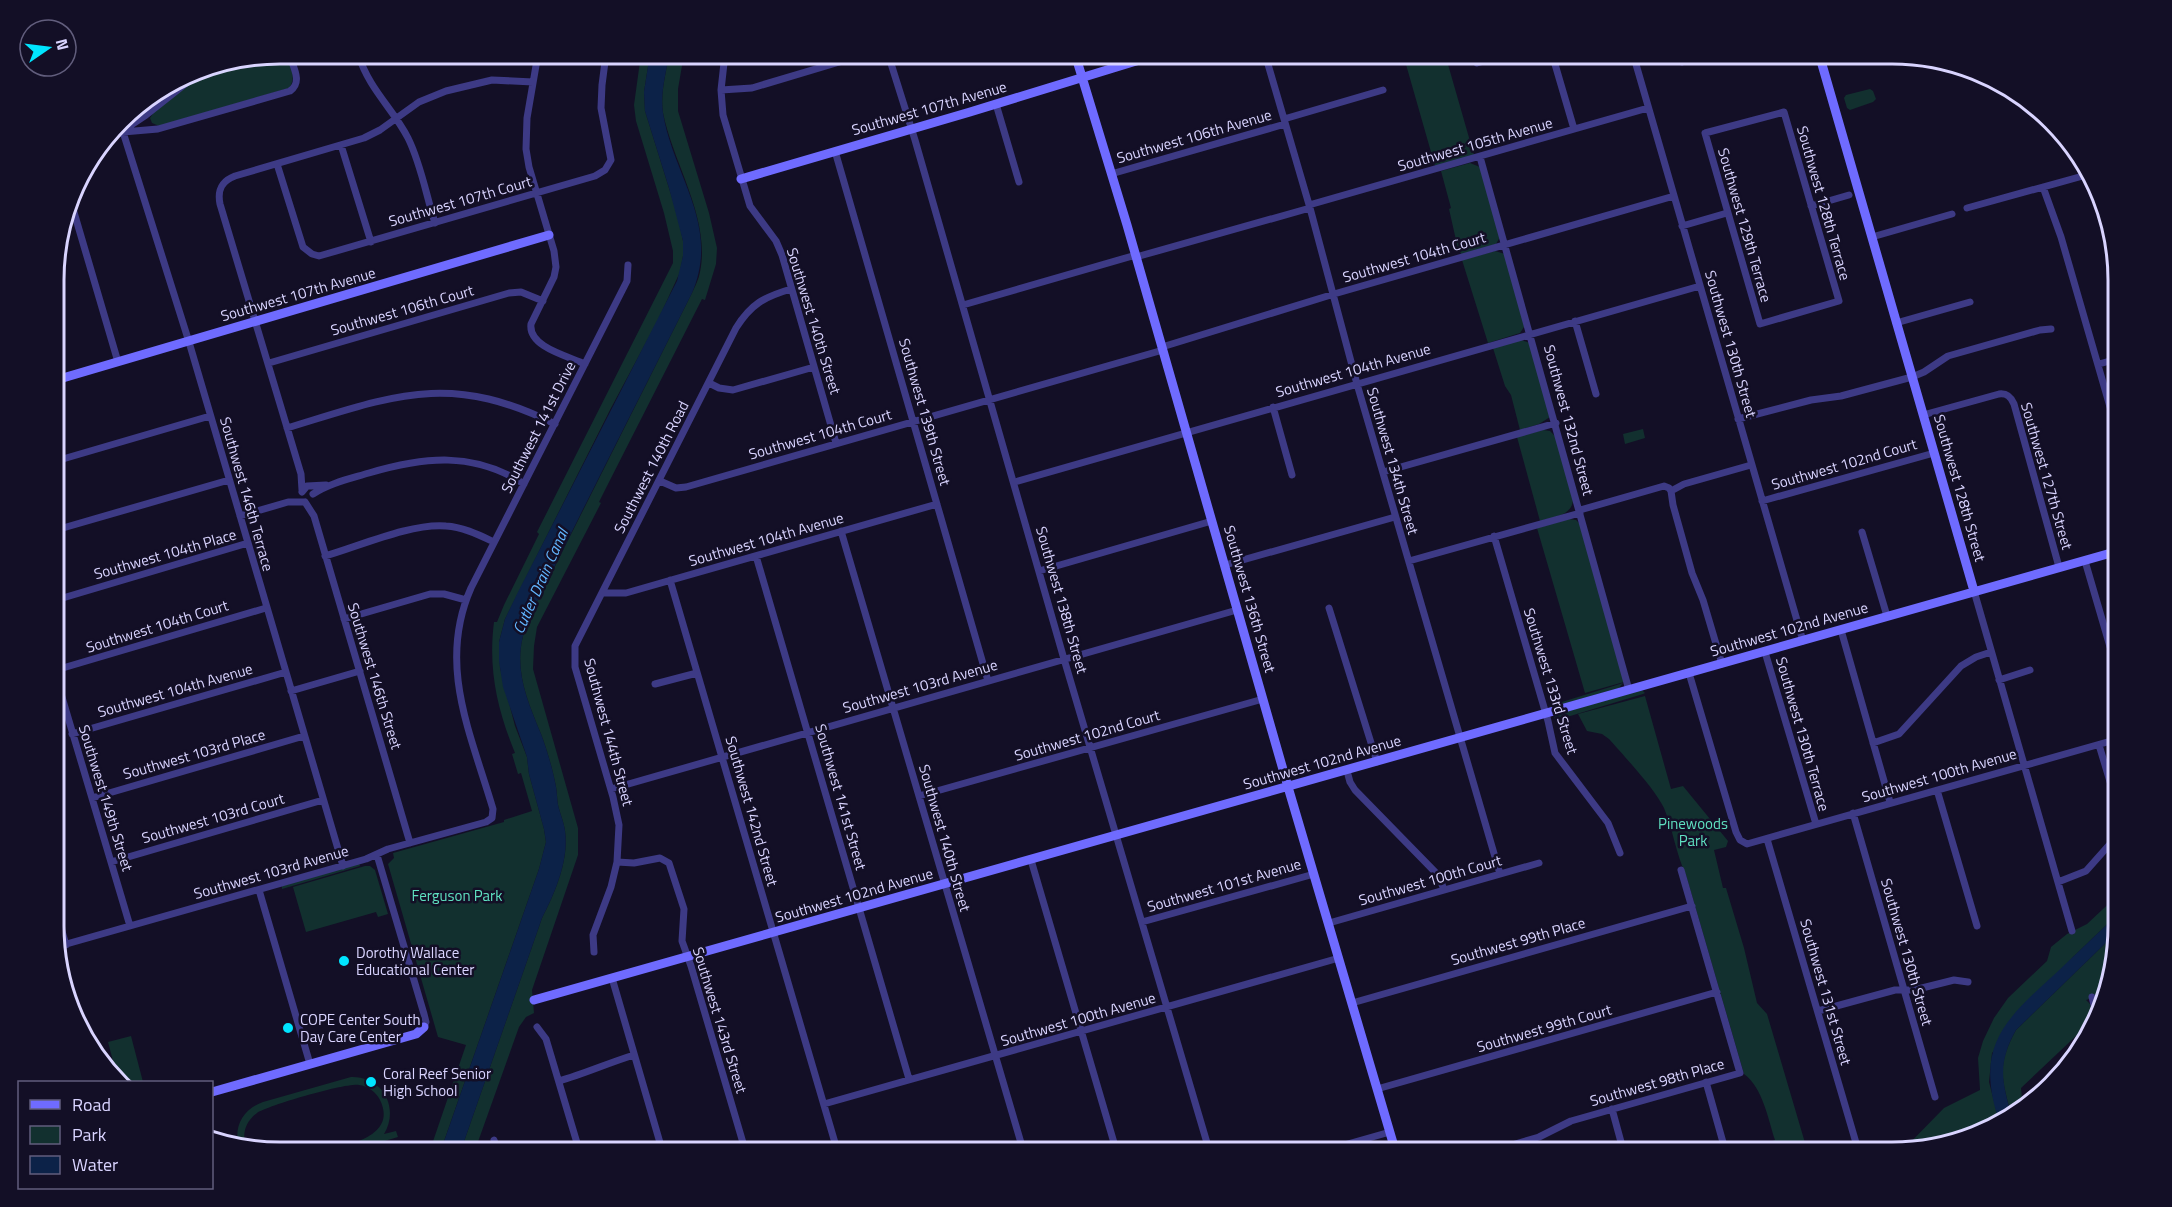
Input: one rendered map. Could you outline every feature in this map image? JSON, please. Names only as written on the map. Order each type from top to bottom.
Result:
[{"type":"street","points":[[124,132],[159,129],[290,91],[297,84],[292,64]]},
{"type":"street","points":[[362,64],[373,88],[396,119],[410,144],[435,223]]},
{"type":"street","points":[[536,64],[525,140],[536,193],[556,260],[556,271],[531,322],[531,332],[540,344],[585,364]]},
{"type":"street","name":"Southwest 107th Court","points":[[277,164],[302,243],[312,254],[325,255],[595,176],[605,171],[611,154],[601,108],[605,64]]},
{"type":"street","name":"Southwest 140th Street","points":[[724,64],[721,90],[723,115],[741,179],[753,212],[771,234],[779,249],[836,443]]},
{"type":"street","points":[[721,90],[752,88],[832,64]]},
{"type":"street","name":"Southwest 138th Street","points":[[891,64],[1207,1142]]},
{"type":"street","name":"Southwest 136th Street","points":[[1078,64],[1393,1142]]},
{"type":"street","name":"Southwest 107th Avenue","points":[[741,179],[996,104],[1114,64]]},
{"type":"street","name":"Southwest 134th Street","points":[[1268,64],[1334,294],[1356,384],[1500,874]]},
{"type":"street","points":[[1555,64],[1574,129]]},
{"type":"street","name":"Southwest 130th Street","points":[[1636,64],[1803,640]]},
{"type":"street","name":"Southwest 128th Street","points":[[1821,64],[2072,931]]},
{"type":"street","points":[[277,164],[371,135],[427,98],[472,83],[498,80],[533,82]]},
{"type":"street","name":"Southwest 106th Avenue","points":[[1111,174],[1383,90]]},
{"type":"street","points":[[128,128],[175,92]]},
{"type":"street","points":[[996,104],[1019,182]]},
{"type":"street","name":"Southwest 105th Avenue","points":[[963,305],[1648,108]]},
{"type":"street","name":"Southwest 128th Terrace","points":[[1705,133],[1784,112],[1839,301],[1760,324]]},
{"type":"street","name":"Southwest 146th Terrace","points":[[123,133],[189,342],[343,866]]},
{"type":"street","name":"Southwest 129th Terrace","points":[[1705,133],[1760,324]]},
{"type":"street","points":[[341,145],[371,242]]},
{"type":"street","name":"Southwest 139th Street","points":[[835,151],[988,681]]},
{"type":"street","name":"Southwest 132nd Street","points":[[1480,157],[1629,690]]},
{"type":"street","name":"Southwest 146th Street","points":[[277,164],[235,176],[223,183],[218,193],[220,204],[410,843]]},
{"type":"street","points":[[1967,208],[2081,176]]},
{"type":"street","points":[[2043,187],[2061,237],[2108,396]]},
{"type":"street","points":[[1811,206],[1849,195]]},
{"type":"street","name":"Southwest 104th Court","points":[[660,481],[676,488],[686,488],[990,400],[1334,294],[1674,196]]},
{"type":"street","points":[[1682,226],[1728,213]]},
{"type":"street","points":[[1872,237],[1952,214]]},
{"type":"street","points":[[75,215],[118,362]]},
{"type":"street","name":"Southwest 107th Avenue","points":[[64,378],[549,235]]},
{"type":"street","name":"Southwest 141st Drive","points":[[492,818],[493,809],[456,674],[456,638],[466,600],[627,281],[628,265]]},
{"type":"street","name":"Southwest 104th Avenue","points":[[1015,482],[1700,286]]},
{"type":"street","name":"Southwest 140th Road","points":[[602,593],[736,328],[753,306],[770,296],[791,289]]},
{"type":"street","name":"Southwest 106th Court","points":[[268,363],[509,293],[521,292],[543,301]]},
{"type":"street","points":[[1896,322],[1970,302]]},
{"type":"street","points":[[1575,321],[1596,394]]},
{"type":"street","points":[[1738,419],[1810,400],[1841,396],[1912,377],[1948,356],[2040,330],[2051,329]]},
{"type":"street","points":[[2099,364],[2108,362]]},
{"type":"street","points":[[709,383],[719,388],[733,390],[814,367]]},
{"type":"street","points":[[287,428],[386,399],[430,393],[474,395],[497,400],[555,424]]},
{"type":"street","name":"Southwest 127th Street","points":[[1923,415],[1996,394],[2006,394],[2014,404],[2059,567]]},
{"type":"street","points":[[1274,407],[1292,475]]},
{"type":"street","points":[[64,459],[210,416]]},
{"type":"street","points":[[1383,472],[1556,423]]},
{"type":"street","name":"Southwest 102nd Court","points":[[1761,501],[1934,453]]},
{"type":"street","points":[[240,516],[288,502],[329,485],[407,463],[442,459],[478,464],[501,472],[524,484]]},
{"type":"street","points":[[1671,491],[1684,484],[1751,465]]},
{"type":"street","points":[[64,528],[229,480]]},
{"type":"street","points":[[1408,561],[1664,486],[1671,491],[1672,505],[1722,664]]},
{"type":"street","name":"Southwest 104th Avenue","points":[[602,593],[626,593],[937,504]]},
{"type":"street","points":[[1225,566],[1395,517]]},
{"type":"street","points":[[1039,571],[1212,521]]},
{"type":"street","points":[[325,556],[402,532],[432,526],[460,528],[494,542]]},
{"type":"street","name":"Southwest 140th Street","points":[[841,531],[1020,1142]]},
{"type":"street","points":[[1862,532],[1887,616]]},
{"type":"street","name":"Southwest 133rd Street","points":[[1494,536],[1557,758],[1608,823],[1620,853]]},
{"type":"street","name":"Southwest 104th Place","points":[[64,598],[248,543]]},
{"type":"street","name":"Southwest 102nd Avenue","points":[[534,1000],[2108,554]]},
{"type":"street","name":"Southwest 141st Street","points":[[756,556],[909,1079]]},
{"type":"street","name":"Southwest 127th Street","points":[[2085,561],[2108,640]]},
{"type":"street","name":"Southwest 142nd Street","points":[[670,580],[835,1142]]},
{"type":"street","name":"Southwest 144th Street","points":[[594,952],[593,935],[611,887],[617,862],[619,825],[574,658],[578,640],[602,593]]},
{"type":"street","points":[[344,619],[430,594],[444,594],[466,600]]},
{"type":"street","name":"Southwest 104th Court","points":[[64,668],[266,608]]},
{"type":"street","points":[[1329,608],[1377,762]]},
{"type":"street","name":"Southwest 103rd Avenue","points":[[611,789],[1237,610]]},
{"type":"street","points":[[1841,630],[1890,802]]},
{"type":"street","name":"Southwest 130th Terrace","points":[[1765,652],[1816,824]]},
{"type":"street","points":[[1873,743],[1899,734],[1961,666],[1976,657],[1991,652]]},
{"type":"street","points":[[1999,680],[2030,670]]},
{"type":"street","points":[[291,691],[360,671]]},
{"type":"street","name":"Southwest 104th Avenue","points":[[72,734],[286,672]]},
{"type":"street","points":[[655,684],[697,673]]},
{"type":"street","name":"Southwest 100th Avenue","points":[[1689,673],[1736,834],[1745,843],[1753,843],[1890,802],[2108,742]]},
{"type":"street","name":"Southwest 102nd Court","points":[[919,796],[1263,699]]},
{"type":"street","name":"Southwest 149th Street","points":[[64,706],[130,926]]},
{"type":"street","name":"Southwest 103rd Place","points":[[92,798],[304,736]]},
{"type":"street","points":[[2099,745],[2108,775]]},
{"type":"street","points":[[1347,771],[1355,790],[1439,876],[1444,890]]},
{"type":"street","points":[[1937,790],[1977,926]]},
{"type":"street","name":"Southwest 103rd Court","points":[[111,862],[323,800]]},
{"type":"street","name":"Southwest 130th Street","points":[[1853,813],[1935,1097]]},
{"type":"street","name":"Southwest 103rd Avenue","points":[[66,945],[343,866],[410,843],[486,822],[492,818]]},
{"type":"street","name":"Southwest 131st Street","points":[[1767,838],[1856,1142]]},
{"type":"street","points":[[2058,882],[2086,871],[2108,846]]},
{"type":"street","points":[[213,1092],[416,1034],[424,1027],[426,1022],[424,1014],[377,855]]},
{"type":"street","name":"Southwest 143rd Street","points":[[617,862],[637,863],[658,858],[667,861],[672,869],[684,911],[682,937],[687,957],[743,1142]]},
{"type":"street","points":[[1031,860],[1114,1142]]},
{"type":"street","name":"Southwest 100th Court","points":[[1329,923],[1539,863]]},
{"type":"street","name":"Southwest 98th Place","points":[[1522,1142],[1539,1137],[1570,1120],[1740,1072],[1681,870]]},
{"type":"street","name":"Southwest 101st Avenue","points":[[1142,922],[1314,874]]},
{"type":"street","points":[[259,890],[310,1064]]},
{"type":"street","name":"Southwest 99th Place","points":[[1352,1003],[1692,906]]},
{"type":"street","name":"Southwest 100th Avenue","points":[[824,1104],[1338,958]]},
{"type":"street","points":[[612,978],[660,1142]]},
{"type":"street","points":[[1818,1011],[1904,988],[1914,990],[1954,980],[1968,982]]},
{"type":"street","name":"Southwest 99th Court","points":[[1377,1089],[1717,992]]},
{"type":"street","points":[[2092,998],[2093,1003]]},
{"type":"street","points":[[537,1027],[546,1039],[577,1142]]},
{"type":"street","points":[[559,1081],[579,1076],[607,1063],[634,1056]]},
{"type":"street","points":[[1706,1082],[1723,1142]]},
{"type":"street","points":[[1612,1109],[1621,1142]]},
{"type":"street","points":[[1355,1142],[1390,1132]]},
{"type":"green space","points":[[280,64],[290,64],[292,71],[289,88],[159,126],[152,123],[150,118],[154,112],[186,87],[224,72],[252,66]]},
{"type":"green space","name":"Ferguson Park","points":[[640,64],[648,64],[644,92],[645,111],[678,217],[683,241],[680,272],[658,320],[505,619],[499,642],[500,668],[515,726],[527,757],[546,842],[539,869],[444,1142],[433,1142],[466,1045],[438,1037],[388,864],[394,858],[393,853],[504,822],[504,820],[532,811],[521,773],[518,774],[512,754],[515,753],[499,705],[493,673],[494,622],[497,622],[539,534],[537,532],[673,263],[673,251],[664,213],[636,121],[634,105]]},
{"type":"green space","points":[[667,64],[682,64],[678,89],[678,111],[709,213],[717,248],[716,264],[705,300],[702,299],[537,627],[533,669],[578,828],[578,855],[532,990],[534,1013],[526,1017],[519,1027],[478,1142],[464,1142],[542,918],[556,887],[565,853],[564,824],[553,774],[522,676],[520,662],[524,632],[692,293],[700,272],[702,252],[696,212],[668,132],[662,106]]},
{"type":"green space","points":[[1406,64],[1448,64],[1474,155],[1435,166]]},
{"type":"green space","points":[[1870,89],[1876,99],[1873,102],[1850,110],[1847,108],[1844,98],[1846,95]]},
{"type":"green space","points":[[1470,163],[1480,167],[1500,237],[1496,244],[1462,255],[1458,249],[1449,209],[1451,208],[1441,171]]},
{"type":"green space","points":[[1495,251],[1505,254],[1526,324],[1520,333],[1488,343],[1462,260]]},
{"type":"green space","points":[[1521,340],[1530,343],[1550,417],[1539,424],[1520,430],[1511,395],[1505,386],[1493,348]]},
{"type":"green space","points":[[1643,429],[1645,438],[1625,444],[1623,434]]},
{"type":"green space","points":[[1543,430],[1550,431],[1556,437],[1573,500],[1566,513],[1540,521],[1517,437]]},
{"type":"green space","points":[[1569,519],[1576,520],[1580,524],[1624,682],[1585,693],[1537,528]]},
{"type":"green space","points":[[1623,683],[1619,688],[1549,706]]},
{"type":"green space","points":[[1642,690],[1645,693],[1557,720],[1554,718],[1557,714]]},
{"type":"green space","name":"Pinewoods Park","points":[[1645,696],[1671,789],[1683,786],[1728,841],[1726,847],[1714,850],[1723,888],[1726,888],[1744,948],[1757,1003],[1767,1014],[1805,1142],[1770,1142],[1775,1140],[1767,1114],[1756,1087],[1744,1074],[1686,875],[1660,800],[1609,739],[1602,734],[1587,731],[1578,714]]},
{"type":"green space","points":[[359,863],[360,866],[282,889],[282,886]]},
{"type":"green space","points":[[370,866],[375,870],[388,914],[378,917],[376,912],[306,932],[293,887]]},
{"type":"green space","points":[[2108,904],[2108,924],[2073,957],[1992,1053],[1989,1082],[1998,1115],[1948,1135],[1911,1142],[1944,1108],[1980,1090],[1978,1058],[1994,1018],[2008,998],[2047,961],[2051,947],[2067,934],[2087,924]]},
{"type":"green space","points":[[2107,942],[2100,983],[2095,998],[2086,1000],[2091,1008],[2080,1032],[2021,1088],[2022,1099],[2010,1108],[2004,1083],[2003,1064],[2016,1030]]},
{"type":"green space","points":[[131,1036],[143,1081],[130,1081],[118,1069],[114,1064],[108,1042]]},
{"type":"green space","points":[[351,1077],[362,1078],[379,1087],[385,1095],[390,1114],[384,1134],[396,1131],[398,1137],[381,1142],[354,1142],[374,1132],[381,1124],[384,1113],[376,1094],[366,1087],[351,1085],[308,1095],[257,1113],[245,1129],[244,1139],[237,1138],[241,1120],[245,1114],[263,1102]]},
{"type":"water","name":"Cutler Drain Canal","points":[[648,64],[667,64],[663,91],[663,113],[668,136],[698,223],[701,245],[699,268],[692,293],[524,632],[520,662],[522,676],[553,774],[564,824],[565,853],[556,887],[542,918],[464,1142],[444,1142],[539,869],[546,842],[527,757],[503,687],[499,642],[505,619],[677,281],[683,256],[683,241],[645,111],[644,92]]},
{"type":"water","points":[[2108,923],[2107,942],[2016,1030],[2006,1053],[2003,1073],[2010,1108],[1998,1115],[1990,1075],[1992,1056],[1998,1038],[2007,1023],[2036,991]]},
{"type":"place","name":"Dorothy Wallace Educational Center","points":[[344,961]]},
{"type":"place","name":"COPE Center South Day Care Center","points":[[288,1028]]},
{"type":"place","name":"Coral Reef Senior High School","points":[[371,1082]]}]
